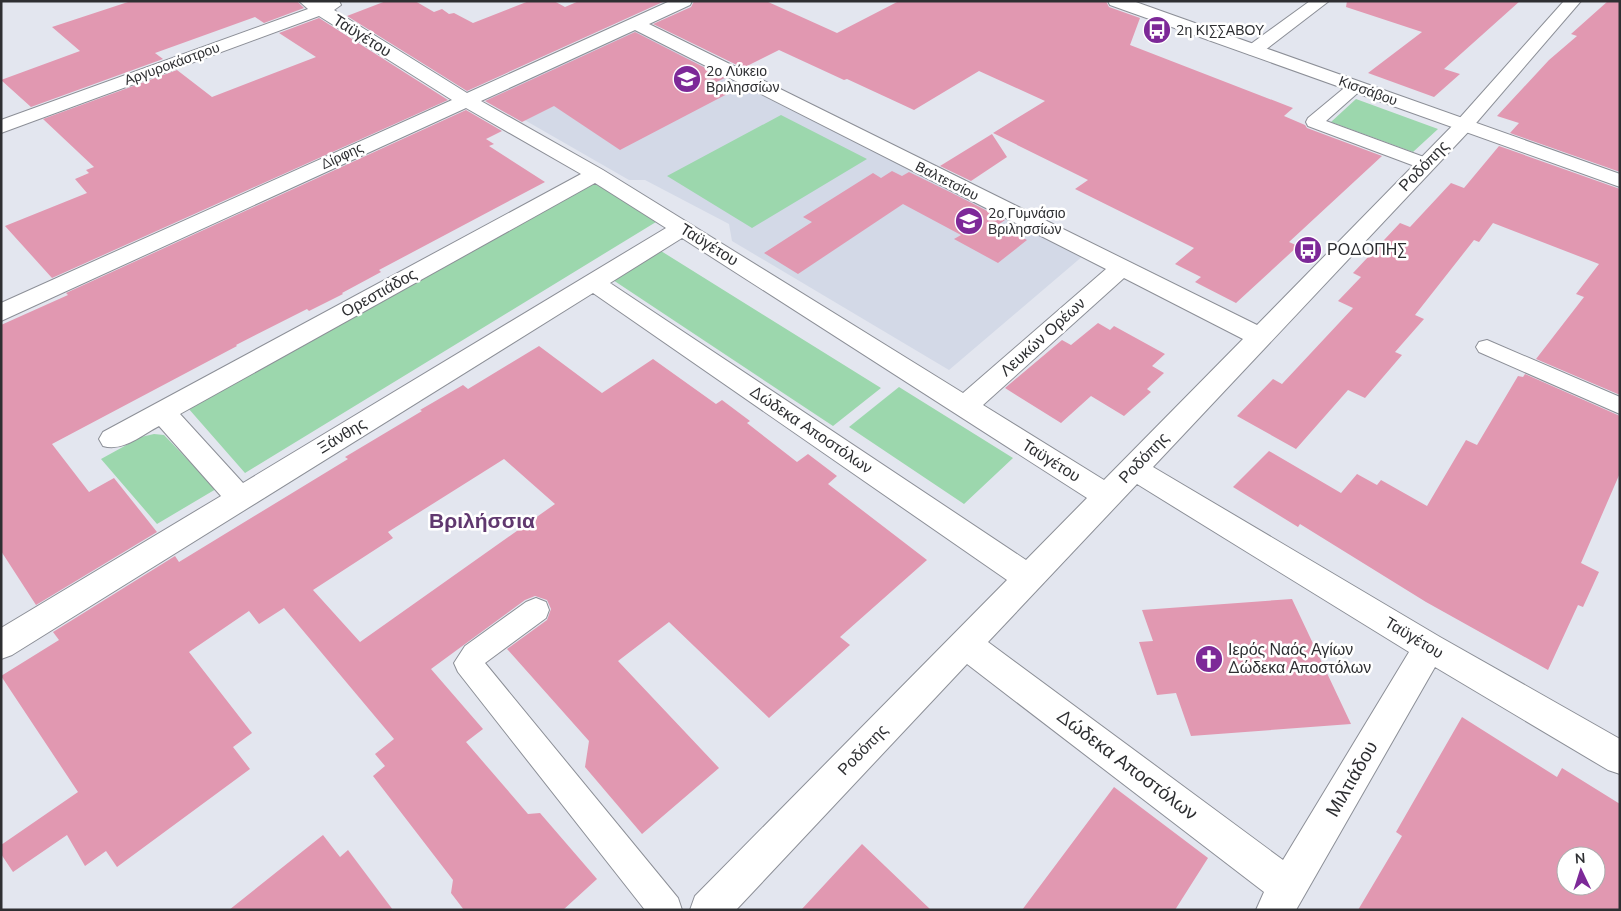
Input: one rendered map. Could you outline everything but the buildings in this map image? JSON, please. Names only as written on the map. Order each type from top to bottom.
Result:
[{"type":"street","name":"Αργυροκάστρου","points":[[1,127],[313,5],[342,1]]},
{"type":"street","name":"Δίρφης","points":[[1,313],[684,1]]},
{"type":"street","name":"Κισσάβου","points":[[1116,1],[1620,181]]},
{"type":"street","points":[[1254,50],[1321,1]]},
{"type":"street","name":"Ροδόπης","points":[[709,910],[1464,125],[1573,1]]},
{"type":"street","name":"Ταϋγέτου","points":[[313,5],[466,100],[596,174],[1107,496]]},
{"type":"street","name":"Βαλτετσίου","points":[[634,23],[1260,337]]},
{"type":"street","name":"Ορεστιάδος","points":[[113,439],[596,174]]},
{"type":"street","name":"Ξάνθης","points":[[1,645],[682,228]]},
{"type":"street","name":"Λευκών Ορέων","points":[[966,406],[1121,268]]},
{"type":"street","name":"Δώδεκα Αποστόλων","points":[[593,282],[1028,578]]},
{"type":"street","points":[[162,412],[240,498]]},
{"type":"street","name":"Ταϋγέτου","points":[[1134,469],[1429,647],[1618,752]]},
{"type":"street","name":"Δώδεκα Αποστόλων","points":[[965,644],[1282,898]]},
{"type":"street","name":"Μιλτιάδου","points":[[1282,898],[1429,647]]},
{"type":"lane","points":[[1355,86],[1314,122],[1426,164]]},
{"type":"lane","points":[[1487,347],[1620,406]]},
{"type":"lane","points":[[536,610],[475,655],[468,663],[666,910]]},
{"type":"shaded area","points":[[635,29],[1084,255],[949,370],[732,241],[729,224],[645,180],[629,180],[483,96]]},
{"type":"green space","points":[[1356,99],[1438,129],[1413,152],[1331,122]]},
{"type":"green space","points":[[781,115],[867,159],[752,228],[667,176]]},
{"type":"green space","points":[[595,182],[656,222],[245,473],[188,408]]},
{"type":"green space","points":[[661,251],[881,388],[833,426],[613,280]]},
{"type":"green space","points":[[899,387],[1013,458],[964,504],[849,427]]},
{"type":"green space","points":[[154,434],[164,435],[216,489],[157,524],[101,459],[141,437]]},
{"type":"place","name":"2η ΚΙΣΣΑΒΟΥ","points":[[1157,30]]},
{"type":"place","name":"2ο Λύκειο Βριλησσίων","points":[[687,79]]},
{"type":"place","name":"2ο Γυμνάσιο Βριλησσίων","points":[[969,221]]},
{"type":"place","name":"ΡΟΔΟΠΗΣ","points":[[1308,250]]},
{"type":"place","name":"Ιερός Ναός Αγίων Δώδεκα Αποστόλων","points":[[1209,659]]},
{"type":"district","name":"Βριλήσσια","points":[[482,521]]}]
